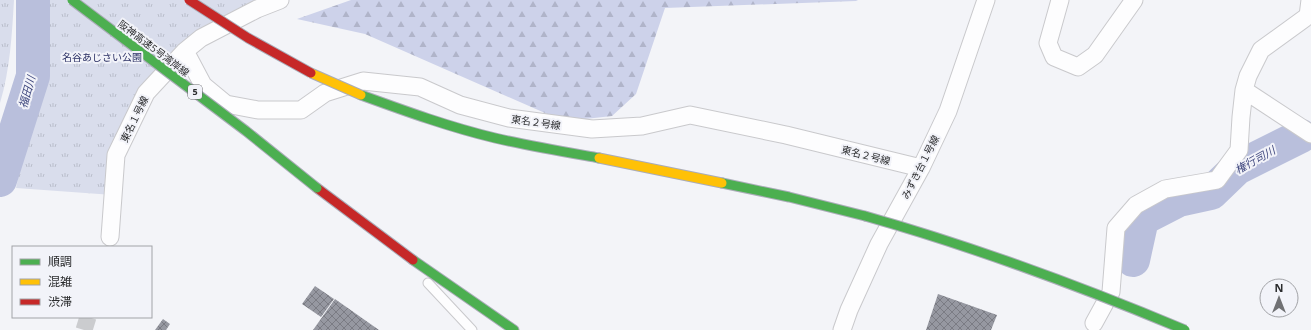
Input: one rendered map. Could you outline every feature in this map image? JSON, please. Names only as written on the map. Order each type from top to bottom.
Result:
[{"type":"highway","name":"阪神高速5号湾岸線","points":[[72,0],[246,131],[316,188],[384,239],[471,302],[514,330]]},
{"type":"highway","points":[[189,0],[220,21],[265,48],[312,73],[361,95],[401,110],[495,138],[715,181],[789,197],[865,216],[941,238],[1006,260],[1131,307],[1185,330]]},
{"type":"street","name":"東名１号線","points":[[110,237],[116,154],[146,93],[186,51],[201,38],[257,9],[280,0]]},
{"type":"street","name":"みずき台１号線","points":[[842,330],[879,244],[921,168],[948,111],[986,0]]},
{"type":"street","points":[[1060,0],[1048,44],[1054,57],[1078,67],[1095,55],[1134,0]]},
{"type":"street","points":[[1094,322],[1111,292],[1116,228],[1136,205],[1165,189],[1217,180],[1239,150],[1244,90],[1248,76],[1261,50],[1310,12]]},
{"type":"street","name":"東名２号線","points":[[186,51],[203,85],[226,104],[258,110],[301,110],[325,93],[363,81],[420,87],[460,105],[509,118],[592,129],[642,126],[690,115],[786,135],[921,168]]},
{"type":"street","points":[[1244,90],[1311,134]]},
{"type":"lane","points":[[384,239],[440,294],[472,330]]},
{"type":"green space","points":[[0,0],[14,0],[8,65],[0,103]]},
{"type":"green space","name":"名谷あじさい公園","points":[[48,0],[280,0],[201,38],[147,93],[116,154],[113,195],[16,188],[45,57],[48,23]]},
{"type":"green space","points":[[351,0],[858,0],[665,8],[636,94],[612,116],[585,119],[554,117],[365,34],[297,19]]},
{"type":"building","points":[[315,286],[334,299],[321,317],[302,304]]},
{"type":"building","points":[[938,294],[997,315],[991,330],[926,330]]},
{"type":"building","points":[[335,299],[379,330],[313,330]]},
{"type":"building","points":[[163,319],[170,324],[166,330],[155,330]]},
{"type":"waterway","name":"福田川","points":[[0,180],[33,76],[33,0]]},
{"type":"waterway","name":"権行司川","points":[[1133,260],[1142,219],[1179,200],[1211,193],[1237,168],[1301,136]]},
{"type":"tunnel","points":[[84,330],[88,318]]},
{"type":"traffic: fast","points":[[72,0],[246,131],[317,188]]},
{"type":"traffic: fast","points":[[361,95],[478,134],[521,144],[599,158]]},
{"type":"traffic: fast","points":[[722,183],[789,197],[865,216]]},
{"type":"traffic: fast","points":[[865,216],[947,241],[1027,268],[1185,330]]},
{"type":"traffic: fast","points":[[413,260],[514,330]]},
{"type":"traffic: slow","points":[[311,73],[361,95]]},
{"type":"traffic: slow","points":[[599,158],[722,183]]},
{"type":"traffic: jam","points":[[189,0],[248,38],[311,73]]},
{"type":"traffic: jam","points":[[317,188],[413,260]]}]
